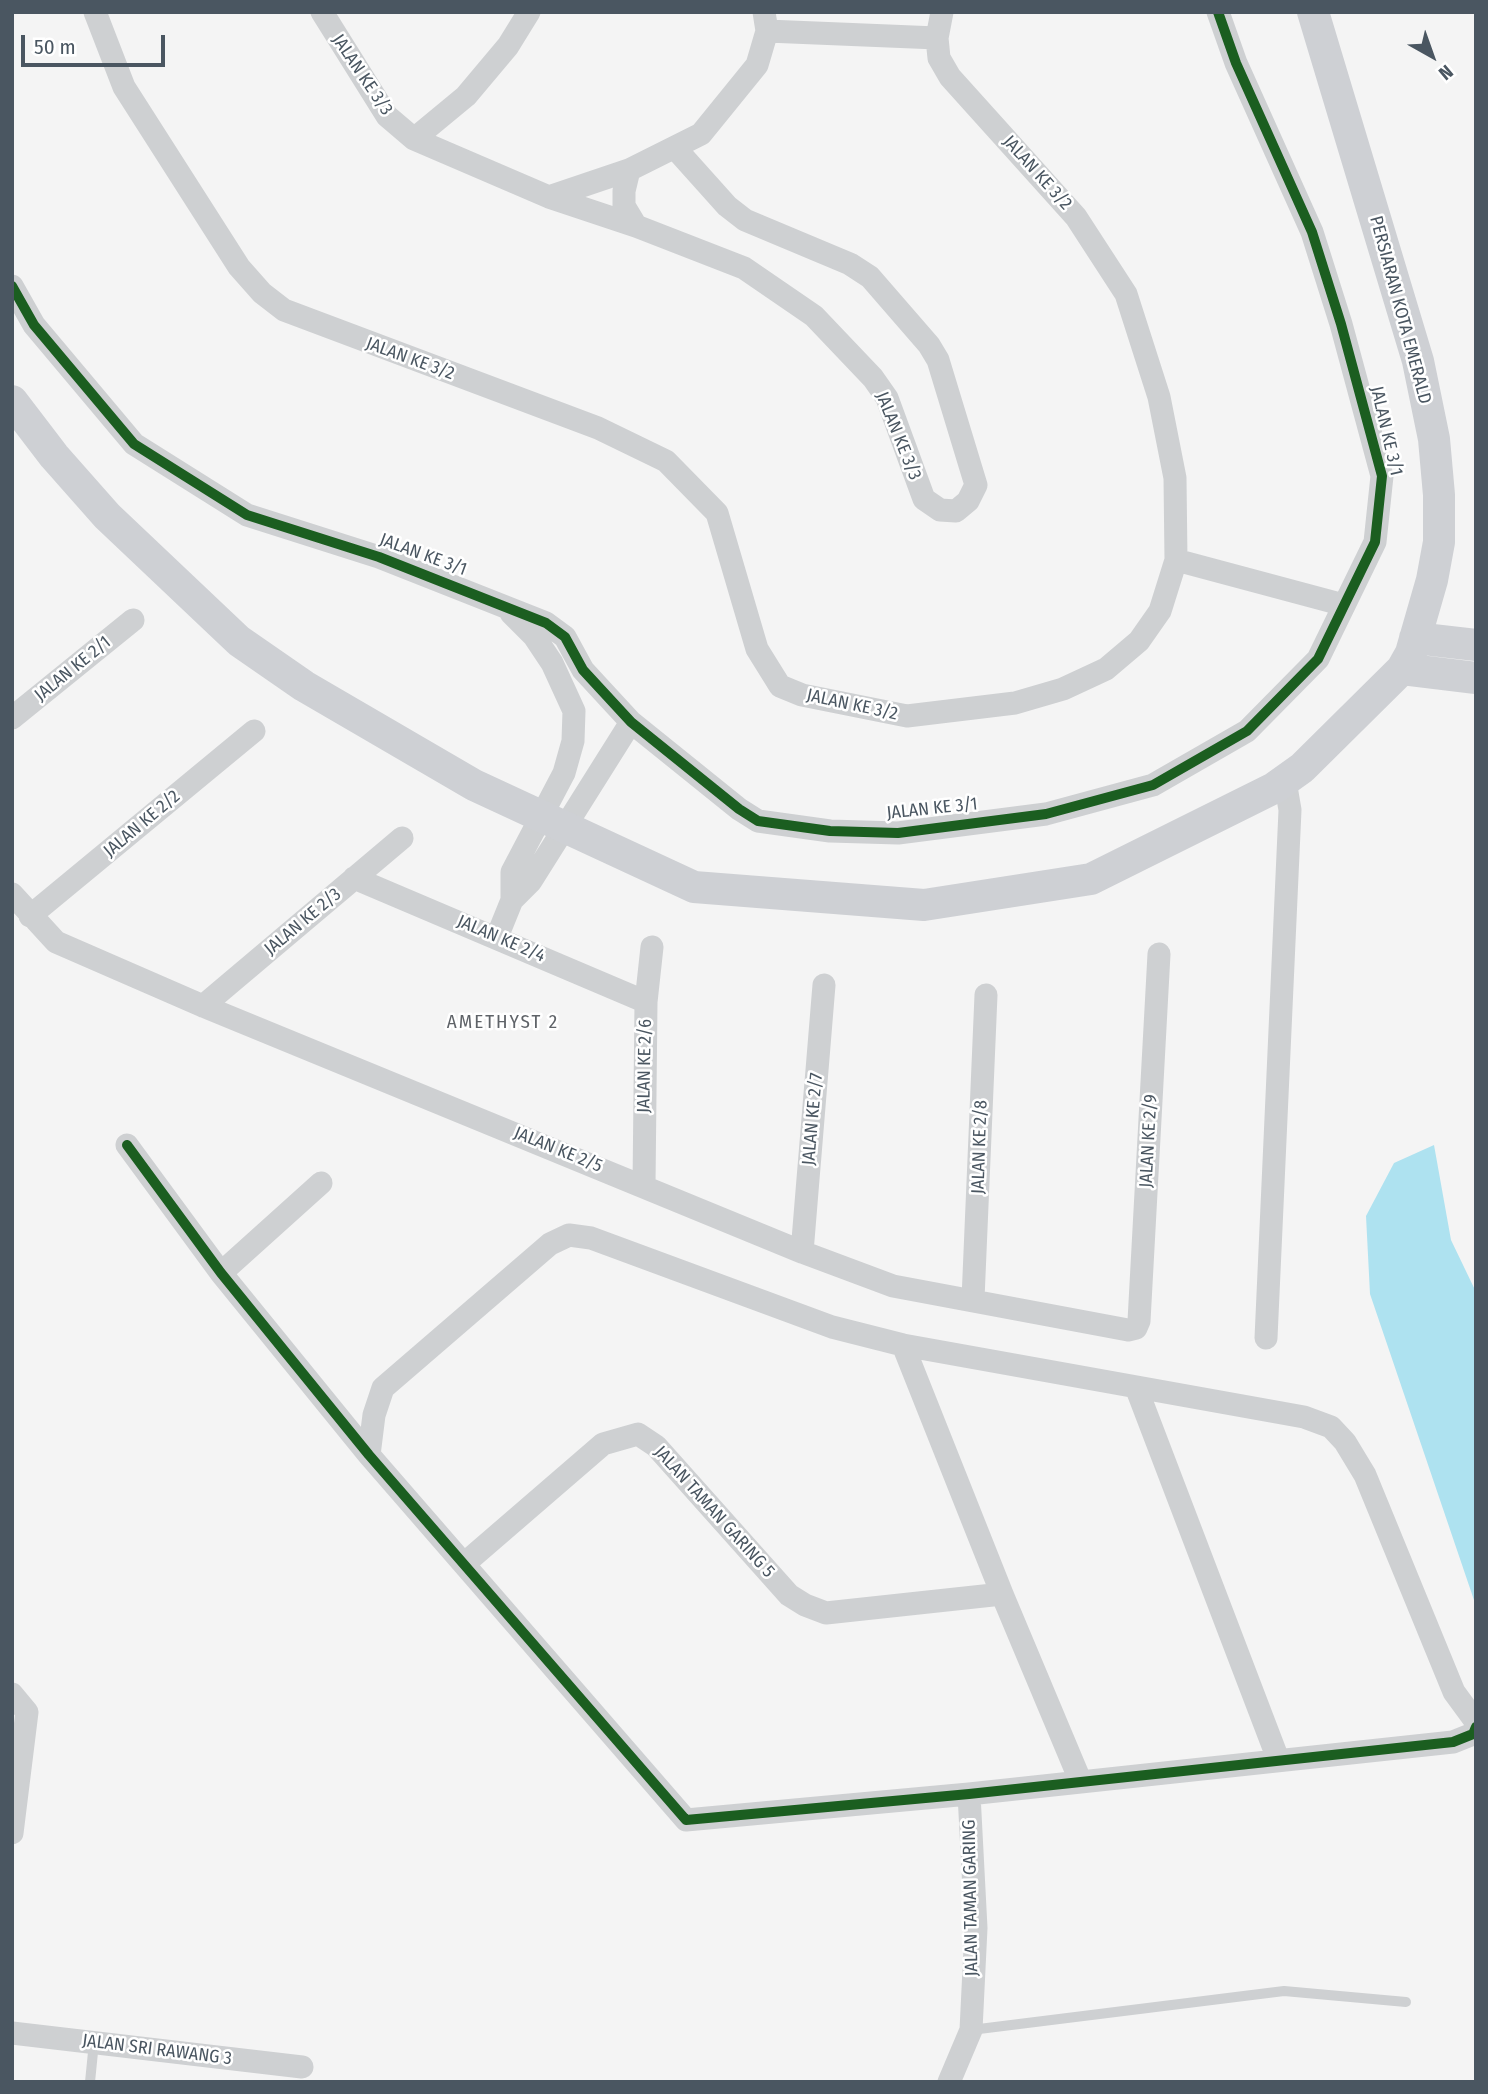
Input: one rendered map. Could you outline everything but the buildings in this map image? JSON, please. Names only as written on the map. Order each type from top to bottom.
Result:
[{"type":"street","name":"JALAN KE 3/2","points":[[95,12],[124,87],[239,267],[262,293],[284,310],[598,428],[666,461],[717,513],[757,649],[780,686],[802,695],[907,716],[1015,703],[1063,689],[1106,669],[1139,640],[1160,611],[1176,560],[1175,478],[1159,397],[1126,295],[1076,217],[950,76],[939,58],[937,38],[942,12]]},
{"type":"street","name":"JALAN KE 3/3","points":[[322,12],[387,116],[414,139],[550,197],[636,226],[744,268],[814,316],[873,378],[887,398],[924,499],[940,510],[956,511],[968,501],[976,485],[938,360],[929,345],[870,277],[850,264],[746,220],[727,206],[675,148]]},
{"type":"street","points":[[414,139],[466,96],[508,46],[528,12]]},
{"type":"street","name":"JALAN KE 3/1","points":[[12,286],[34,325],[134,444],[247,515],[379,557],[546,623],[565,637],[583,670],[631,722],[739,809],[758,821],[830,831],[898,833],[1046,814],[1153,785],[1247,731],[1318,659],[1376,542],[1382,477],[1312,232],[1236,62],[1219,12]]},
{"type":"street","name":"PERSIARAN KOTA EMERALD","points":[[1313,12],[1418,361],[1434,439],[1440,542],[1409,654]]},
{"type":"street","points":[[550,197],[629,170],[701,134],[757,65],[766,22],[937,38]]},
{"type":"street","points":[[629,170],[624,206],[636,226]]},
{"type":"street","points":[[12,401],[54,456],[107,516],[239,641],[304,686],[463,778],[694,887],[924,905],[1091,879],[1285,781],[1409,654],[1476,645]]},
{"type":"street","points":[[1176,560],[1344,605]]},
{"type":"street","points":[[504,606],[540,645],[574,711],[573,741],[551,821]]},
{"type":"street","name":"JALAN KE 2/1","points":[[12,718],[133,620]]},
{"type":"street","points":[[1409,654],[1476,678]]},
{"type":"street","points":[[497,937],[512,900],[512,872],[631,722]]},
{"type":"street","name":"JALAN KE 2/2","points":[[30,916],[254,732]]},
{"type":"street","points":[[1266,1338],[1290,810],[1285,781]]},
{"type":"street","name":"JALAN KE 2/3","points":[[204,1006],[402,838]]},
{"type":"street","name":"JALAN KE 2/4","points":[[354,878],[646,1002]]},
{"type":"street","name":"JALAN KE 2/5","points":[[12,894],[56,942],[204,1006],[802,1252],[893,1286],[974,1298],[1128,1330],[1136,1328]]},
{"type":"street","name":"JALAN KE 2/6","points":[[644,1185],[646,1002],[652,947]]},
{"type":"street","name":"JALAN KE 2/9","points":[[1136,1328],[1139,1321],[1159,954]]},
{"type":"street","name":"JALAN KE 2/7","points":[[802,1252],[824,985]]},
{"type":"street","name":"JALAN KE 2/8","points":[[974,1298],[986,995]]},
{"type":"street","points":[[127,1145],[221,1273],[369,1455],[686,1820],[969,1794],[1453,1742],[1473,1734],[1476,1727]]},
{"type":"street","points":[[221,1273],[321,1183]]},
{"type":"street","points":[[369,1455],[374,1415],[383,1388],[550,1244],[569,1235],[591,1238],[832,1327],[903,1345],[1304,1417],[1331,1427],[1345,1442],[1365,1475],[1454,1692],[1476,1721]]},
{"type":"street","points":[[903,1345],[1002,1594],[1080,1780]]},
{"type":"street","points":[[1136,1387],[1278,1759]]},
{"type":"street","name":"JALAN TAMAN GARING 5","points":[[464,1564],[603,1444],[638,1434],[656,1446],[789,1595],[805,1605],[826,1613],[1002,1594]]},
{"type":"street","points":[[12,1694],[27,1712],[12,1833]]},
{"type":"street","name":"JALAN TAMAN GARING","points":[[949,2082],[971,2030],[976,1928],[969,1794]]},
{"type":"street","name":"JALAN SRI RAWANG 3","points":[[12,2033],[94,2042],[304,2074]]},
{"type":"lane","points":[[971,2030],[1284,1991],[1406,2002]]},
{"type":"lane","points":[[90,2082],[94,2042]]},
{"type":"water","points":[[1434,1145],[1451,1240],[1476,1292],[1476,1606],[1370,1294],[1366,1216],[1394,1163]]},
{"type":"cycle path","points":[[12,286],[34,325],[134,444],[247,515],[379,557],[546,623],[565,637],[583,670],[631,722],[739,809],[758,821],[830,831],[898,833],[1046,814],[1153,785],[1247,731],[1318,659],[1375,542],[1382,476],[1341,324],[1312,232],[1236,63],[1218,12]]},
{"type":"cycle path","points":[[127,1145],[221,1273],[369,1455],[686,1820],[969,1794],[1453,1742],[1473,1734],[1476,1727]]},
{"type":"district","name":"AMETHYST 2","points":[[503,1023]]}]
